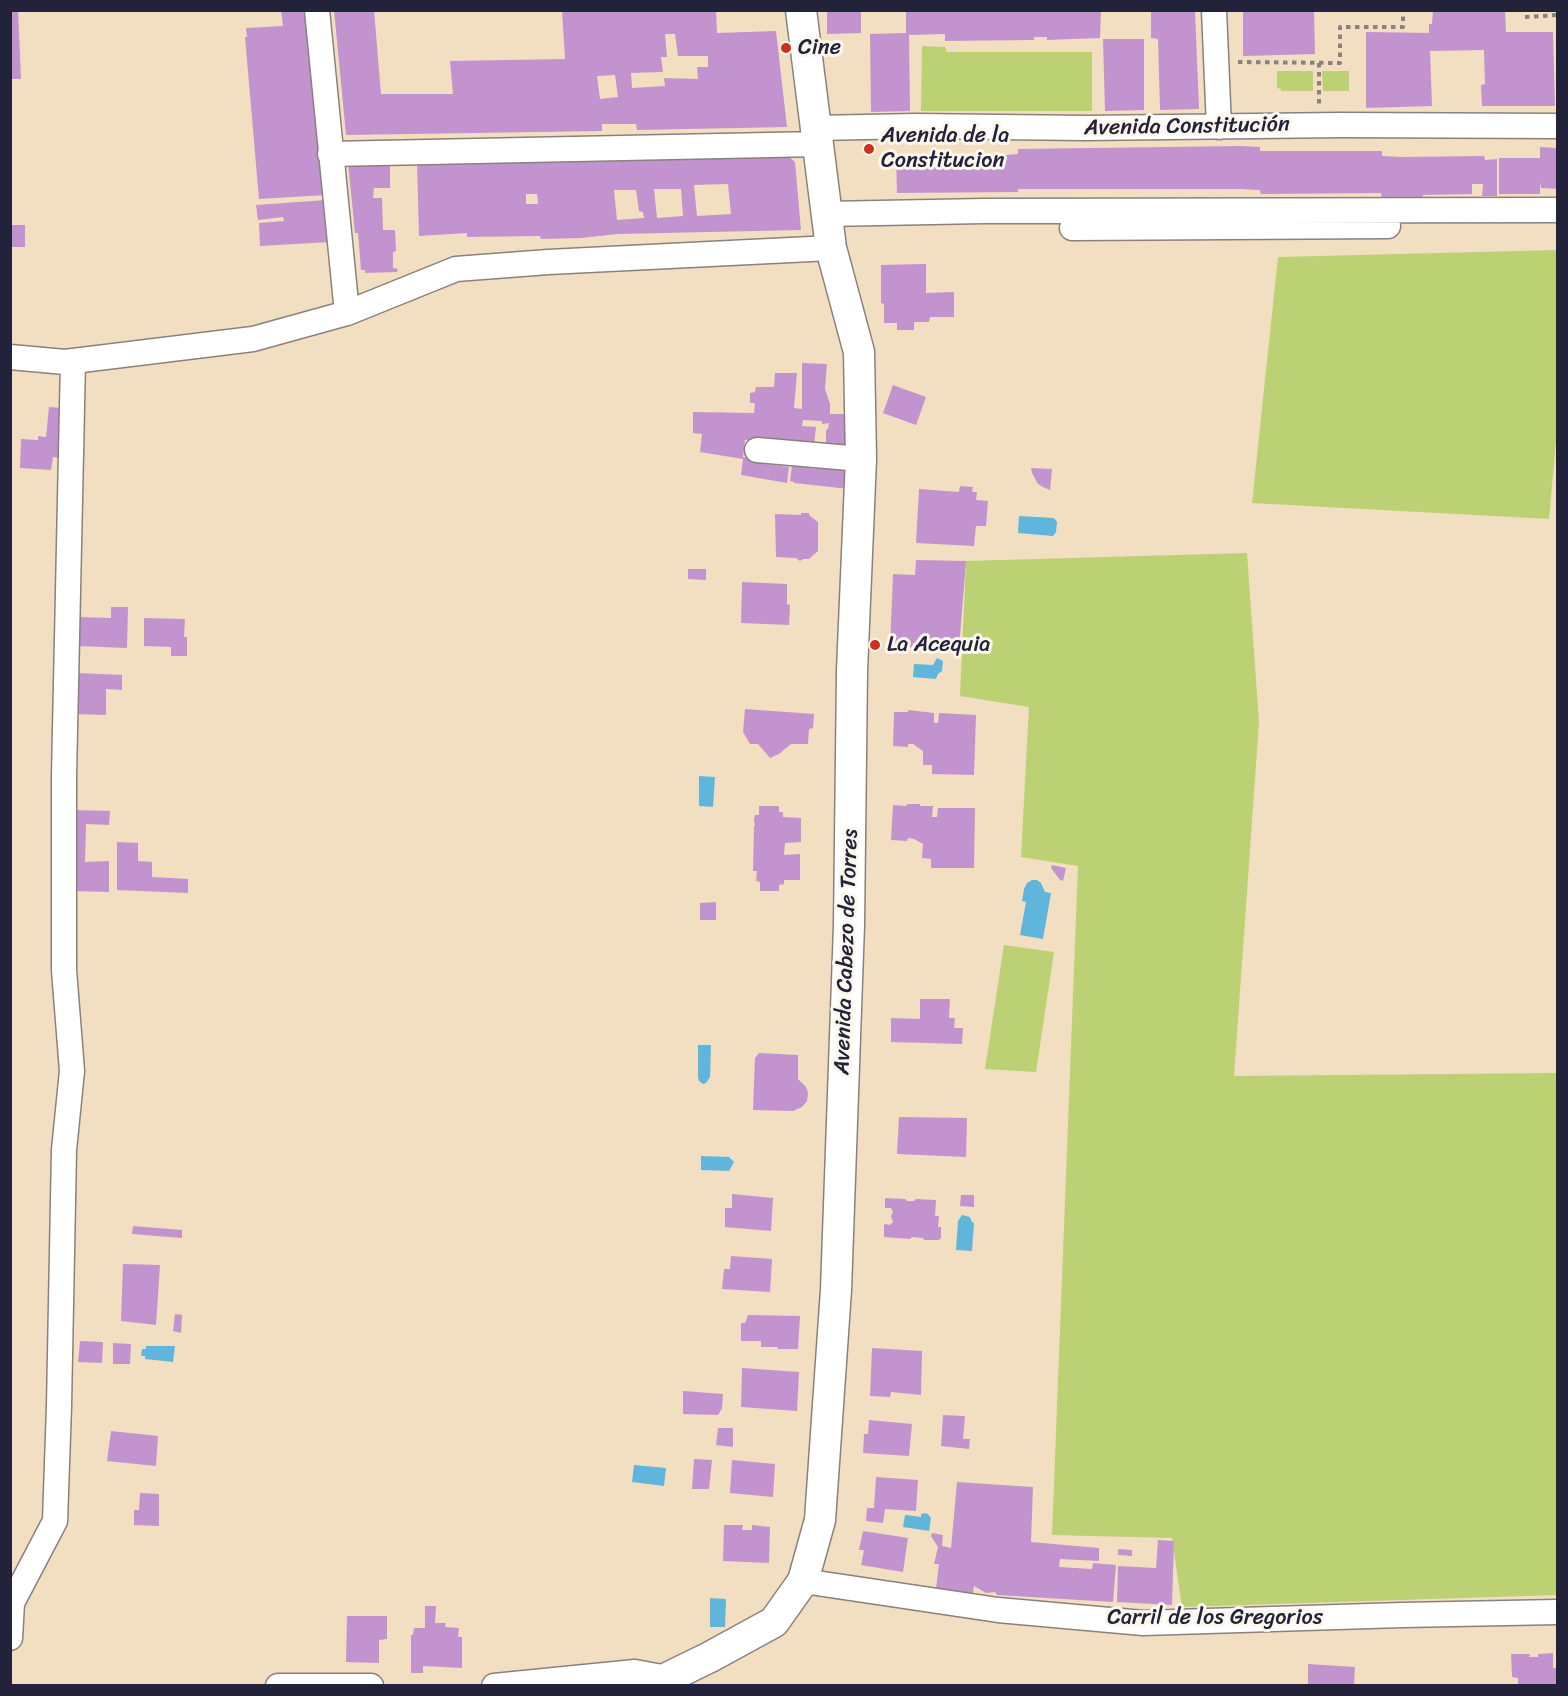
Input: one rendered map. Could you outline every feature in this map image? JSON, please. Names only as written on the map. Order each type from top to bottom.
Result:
[{"type":"street","points":[[317,10],[347,314]]},
{"type":"street","name":"Avenida Cabezo de Torres","points":[[664,1682],[774,1622],[803,1581],[820,1520],[836,1290],[849,925],[852,670],[861,459],[859,352],[831,248],[801,10]]},
{"type":"street","points":[[1214,10],[1219,127]]},
{"type":"street","name":"Avenida Constitución","points":[[330,154],[817,136],[936,126],[1085,128],[1319,125],[1557,126]]},
{"type":"street","points":[[826,214],[996,210],[1557,210]]},
{"type":"street","points":[[1072,228],[1557,225]]},
{"type":"street","points":[[10,357],[65,362],[253,339],[347,314],[456,269],[548,262],[831,248]]},
{"type":"street","points":[[10,1638],[12,1602],[55,1521],[64,1150],[72,1071],[64,970],[64,776],[73,361]]},
{"type":"street","points":[[757,450],[861,459]]},
{"type":"street","name":"Carril de los Gregorios","points":[[803,1581],[998,1610],[1143,1623],[1557,1612]]},
{"type":"street","points":[[494,1686],[635,1672],[664,1682]]},
{"type":"street","points":[[278,1686],[371,1686]]},
{"type":"path","points":[[1216,62],[1340,63],[1340,27],[1403,27],[1402,10]]},
{"type":"path","points":[[1525,17],[1557,15]]},
{"type":"path","points":[[1318,63],[1319,125]]},
{"type":"green space","points":[[922,46],[945,47],[947,52],[1092,52],[1092,111],[921,111]]},
{"type":"green space","points":[[1277,71],[1313,71],[1313,91],[1281,91],[1277,88]]},
{"type":"green space","points":[[1322,71],[1349,71],[1349,91],[1323,91]]},
{"type":"green space","points":[[1557,250],[1558,419],[1549,519],[1252,503],[1278,257]]},
{"type":"green space","points":[[1247,553],[1259,722],[1234,1076],[1557,1073],[1557,1595],[1182,1607],[1172,1538],[1052,1535],[1078,866],[1021,857],[1029,707],[960,696],[966,561]]},
{"type":"green space","points":[[1004,945],[1054,952],[1036,1072],[985,1069]]},
{"type":"water","points":[[1019,516],[1054,518],[1057,522],[1056,532],[1053,536],[1018,533]]},
{"type":"water","points":[[937,658],[943,661],[942,671],[936,679],[913,677],[914,664],[933,665]]},
{"type":"water","points":[[699,776],[715,777],[713,807],[699,806]]},
{"type":"water","points":[[1032,880],[1037,880],[1045,892],[1051,893],[1043,939],[1020,935],[1026,902],[1022,901],[1024,889]]},
{"type":"water","points":[[698,1045],[711,1045],[710,1077],[703,1084],[698,1077]]},
{"type":"water","points":[[701,1156],[729,1157],[734,1162],[729,1171],[701,1170]]},
{"type":"water","points":[[962,1215],[970,1217],[974,1223],[972,1251],[956,1250],[958,1221]]},
{"type":"water","points":[[146,1346],[175,1346],[173,1362],[145,1359],[145,1356],[141,1356],[142,1349],[146,1349]]},
{"type":"water","points":[[634,1465],[666,1468],[664,1486],[632,1482]]},
{"type":"water","points":[[925,1513],[931,1518],[929,1531],[903,1527],[905,1515],[921,1517],[921,1514]]},
{"type":"water","points":[[710,1598],[726,1599],[725,1627],[710,1627]]},
{"type":"building","points":[[10,10],[18,10],[21,79],[10,79]]},
{"type":"building","points":[[281,10],[309,10],[326,195],[259,199],[246,28],[283,26]]},
{"type":"building","points":[[334,10],[374,10],[381,94],[453,94],[450,61],[565,59],[562,10],[716,10],[717,33],[776,31],[787,127],[637,130],[636,124],[602,124],[602,131],[346,135]],"holes":[[[665,34],[675,34],[678,56],[708,56],[708,67],[697,67],[698,79],[664,78],[665,86],[632,88],[631,73],[663,72],[661,57],[667,57]],[[615,75],[618,97],[600,99],[597,76]]]},
{"type":"building","points":[[827,10],[861,10],[861,33],[827,34]]},
{"type":"building","points":[[906,10],[1101,10],[1100,38],[1047,40],[1047,37],[1034,37],[1034,40],[945,41],[945,34],[909,35],[910,111],[871,112],[870,34],[906,33]]},
{"type":"building","points":[[1151,10],[1195,10],[1199,109],[1160,110],[1158,39],[1151,38]]},
{"type":"building","points":[[1243,10],[1314,10],[1315,54],[1243,56]]},
{"type":"building","points":[[1433,10],[1505,10],[1506,32],[1553,32],[1555,106],[1482,106],[1481,85],[1485,84],[1484,50],[1430,51],[1432,106],[1366,108],[1366,32],[1429,33]]},
{"type":"building","points":[[1103,39],[1144,39],[1144,110],[1105,111]]},
{"type":"building","points":[[1260,147],[1260,151],[1382,151],[1382,156],[1401,157],[1484,156],[1485,160],[1497,159],[1497,196],[1482,196],[1483,184],[1472,184],[1472,194],[1423,195],[1423,200],[1382,199],[1381,193],[1261,194],[1260,190],[1240,189],[1018,189],[1018,192],[897,193],[896,155],[908,155],[909,164],[924,164],[924,155],[949,154],[949,164],[966,164],[965,154],[989,154],[990,165],[1006,164],[1006,155],[1018,154],[1018,149]]},
{"type":"building","points":[[1540,147],[1557,148],[1557,189],[1541,188],[1540,182],[1540,194],[1499,194],[1499,158],[1540,158]]},
{"type":"building","points":[[786,154],[795,162],[801,230],[618,234],[541,239],[540,236],[467,237],[467,233],[419,236],[417,161]],"holes":[[[728,184],[731,214],[697,216],[694,185]],[[654,189],[681,189],[683,216],[657,218]],[[614,190],[636,190],[639,211],[643,212],[644,218],[617,220]],[[526,194],[537,194],[538,204],[526,204]]]},
{"type":"building","points":[[390,161],[390,188],[374,188],[373,198],[382,198],[383,230],[395,230],[396,251],[393,252],[393,268],[398,269],[397,272],[365,273],[365,270],[361,270],[358,233],[355,233],[348,162]]},
{"type":"building","points":[[326,200],[330,242],[260,246],[259,223],[284,221],[283,217],[258,220],[256,205]]},
{"type":"building","points":[[10,225],[25,225],[25,247],[10,247]]},
{"type":"building","points":[[926,264],[926,293],[954,292],[954,317],[930,317],[929,322],[914,322],[914,330],[897,330],[897,323],[884,323],[884,304],[881,303],[881,265]]},
{"type":"building","points":[[802,363],[827,364],[825,389],[830,404],[830,414],[854,414],[854,447],[826,445],[826,430],[829,423],[822,424],[822,421],[803,420],[802,426],[816,427],[814,445],[745,440],[743,457],[766,460],[765,464],[789,467],[787,483],[741,475],[743,459],[700,452],[702,434],[693,433],[693,412],[754,413],[755,403],[750,403],[750,393],[755,392],[756,387],[774,387],[775,373],[797,373],[794,408],[802,409]]},
{"type":"building","points":[[893,385],[926,397],[916,425],[883,413]]},
{"type":"building","points":[[49,407],[62,408],[58,458],[53,457],[51,470],[20,468],[21,439],[38,440],[38,436],[46,437]]},
{"type":"building","points":[[793,457],[808,459],[808,468],[817,469],[818,464],[850,468],[849,489],[790,481]]},
{"type":"building","points":[[1031,468],[1052,469],[1050,490],[1038,484]]},
{"type":"building","points":[[960,486],[973,487],[972,492],[977,492],[976,500],[988,501],[986,526],[976,526],[974,546],[916,543],[919,489],[959,492]]},
{"type":"building","points":[[801,513],[809,513],[818,522],[818,551],[809,559],[800,561],[796,558],[776,557],[775,514],[801,515]]},
{"type":"building","points":[[916,560],[966,561],[959,648],[890,647],[893,574],[915,575]]},
{"type":"building","points":[[688,569],[706,569],[706,580],[688,579]]},
{"type":"building","points":[[742,582],[787,584],[787,604],[790,605],[789,625],[741,623]]},
{"type":"building","points":[[111,607],[128,607],[127,648],[77,646],[77,617],[111,618]]},
{"type":"building","points":[[144,618],[185,619],[184,637],[187,637],[187,656],[171,656],[171,647],[144,646]]},
{"type":"building","points":[[77,673],[122,675],[122,690],[106,689],[106,715],[76,714]]},
{"type":"building","points":[[745,709],[814,714],[813,728],[809,729],[808,744],[791,744],[770,758],[758,744],[750,744],[743,732]]},
{"type":"building","points":[[908,710],[934,713],[934,723],[938,723],[939,713],[976,715],[974,775],[932,774],[932,765],[923,765],[923,751],[913,744],[908,744],[908,747],[893,746],[894,712],[908,712]]},
{"type":"building","points":[[907,804],[933,806],[932,817],[937,817],[938,808],[975,808],[974,868],[931,868],[931,859],[922,858],[923,844],[908,838],[907,841],[891,840],[893,805],[906,806]]},
{"type":"building","points":[[759,806],[779,806],[779,812],[783,812],[783,817],[801,818],[801,842],[785,843],[784,855],[800,854],[800,880],[784,880],[784,884],[779,885],[779,891],[760,891],[760,882],[756,881],[757,871],[753,871],[754,820],[755,815],[759,815]]},
{"type":"building","points":[[74,810],[110,811],[109,825],[86,824],[85,862],[109,861],[109,892],[72,891]]},
{"type":"building","points":[[117,842],[138,843],[138,861],[152,862],[152,877],[188,879],[188,893],[117,890]]},
{"type":"building","points":[[1052,865],[1066,868],[1063,881],[1051,868]]},
{"type":"building","points":[[716,902],[716,920],[700,920],[700,903]]},
{"type":"building","points":[[920,999],[950,999],[949,1018],[955,1018],[954,1028],[963,1028],[962,1044],[891,1042],[891,1018],[920,1019]]},
{"type":"building","points":[[759,1053],[798,1055],[798,1079],[806,1087],[808,1093],[807,1101],[802,1107],[793,1111],[753,1110],[755,1058]]},
{"type":"building","points":[[899,1117],[967,1118],[966,1157],[897,1154]]},
{"type":"building","points":[[732,1194],[773,1198],[771,1231],[725,1227],[725,1208],[732,1208]]},
{"type":"building","points":[[961,1195],[974,1195],[974,1207],[960,1206]]},
{"type":"building","points":[[885,1198],[907,1201],[936,1200],[935,1216],[939,1216],[938,1227],[941,1227],[941,1238],[924,1240],[912,1237],[910,1239],[884,1237],[884,1224],[890,1225],[893,1222],[891,1208],[885,1208]]},
{"type":"building","points":[[133,1226],[182,1230],[182,1238],[132,1234]]},
{"type":"building","points":[[731,1256],[772,1259],[770,1292],[722,1289],[724,1269],[730,1269]]},
{"type":"building","points":[[123,1264],[160,1265],[156,1325],[121,1321]]},
{"type":"building","points":[[175,1314],[182,1315],[181,1333],[173,1331]]},
{"type":"building","points":[[748,1315],[800,1316],[798,1349],[761,1347],[761,1341],[741,1341],[741,1323],[745,1323]]},
{"type":"building","points":[[80,1341],[103,1342],[102,1363],[78,1362]]},
{"type":"building","points":[[113,1343],[131,1344],[130,1364],[113,1364]]},
{"type":"building","points":[[872,1348],[922,1351],[921,1395],[891,1392],[890,1397],[870,1396]]},
{"type":"building","points":[[742,1368],[799,1372],[797,1411],[741,1407]]},
{"type":"building","points":[[683,1391],[723,1394],[722,1408],[718,1415],[683,1414]]},
{"type":"building","points":[[943,1415],[965,1416],[963,1439],[970,1439],[969,1449],[941,1446]]},
{"type":"building","points":[[869,1420],[912,1424],[909,1456],[863,1453],[864,1434],[868,1434]]},
{"type":"building","points":[[718,1428],[733,1428],[733,1447],[716,1445]]},
{"type":"building","points":[[111,1431],[158,1436],[156,1466],[107,1461]]},
{"type":"building","points":[[694,1459],[712,1460],[709,1489],[692,1489]]},
{"type":"building","points":[[732,1460],[775,1464],[773,1497],[730,1493]]},
{"type":"building","points":[[876,1477],[918,1480],[916,1511],[885,1509],[883,1523],[866,1521],[867,1508],[874,1508]]},
{"type":"building","points":[[957,1482],[1033,1487],[1031,1542],[1099,1548],[1099,1561],[1060,1559],[1059,1567],[1092,1569],[1093,1563],[1116,1565],[1113,1602],[997,1595],[995,1592],[986,1593],[974,1586],[973,1593],[936,1589],[939,1564],[934,1564],[938,1547],[931,1536],[932,1533],[943,1535],[942,1546],[951,1548]]},
{"type":"building","points":[[140,1493],[159,1494],[159,1526],[134,1525],[134,1510],[139,1510]]},
{"type":"building","points":[[724,1525],[743,1525],[742,1530],[752,1530],[752,1525],[770,1527],[769,1563],[723,1561]]},
{"type":"building","points":[[863,1531],[908,1538],[903,1572],[861,1565],[864,1550],[859,1550]]},
{"type":"building","points":[[1158,1540],[1174,1541],[1172,1605],[1117,1602],[1118,1566],[1156,1568]]},
{"type":"building","points":[[1118,1549],[1132,1550],[1132,1556],[1118,1555]]},
{"type":"building","points":[[425,1606],[436,1606],[435,1623],[446,1623],[445,1627],[459,1628],[458,1637],[462,1637],[462,1668],[423,1666],[423,1673],[411,1673],[411,1635],[413,1635],[414,1628],[425,1628]]},
{"type":"building","points":[[347,1616],[387,1616],[387,1639],[379,1640],[379,1663],[346,1662]]},
{"type":"building","points":[[1553,1653],[1553,1668],[1557,1668],[1557,1686],[1518,1686],[1518,1678],[1512,1677],[1511,1654],[1530,1654],[1529,1657],[1538,1657],[1538,1654]]},
{"type":"building","points":[[1308,1664],[1355,1667],[1354,1686],[1308,1686]]},
{"type":"place","name":"Cine","points":[[786,48]]},
{"type":"place","name":"Avenida de la Constitucion","points":[[869,149]]},
{"type":"place","name":"La Acequia","points":[[875,645]]}]
